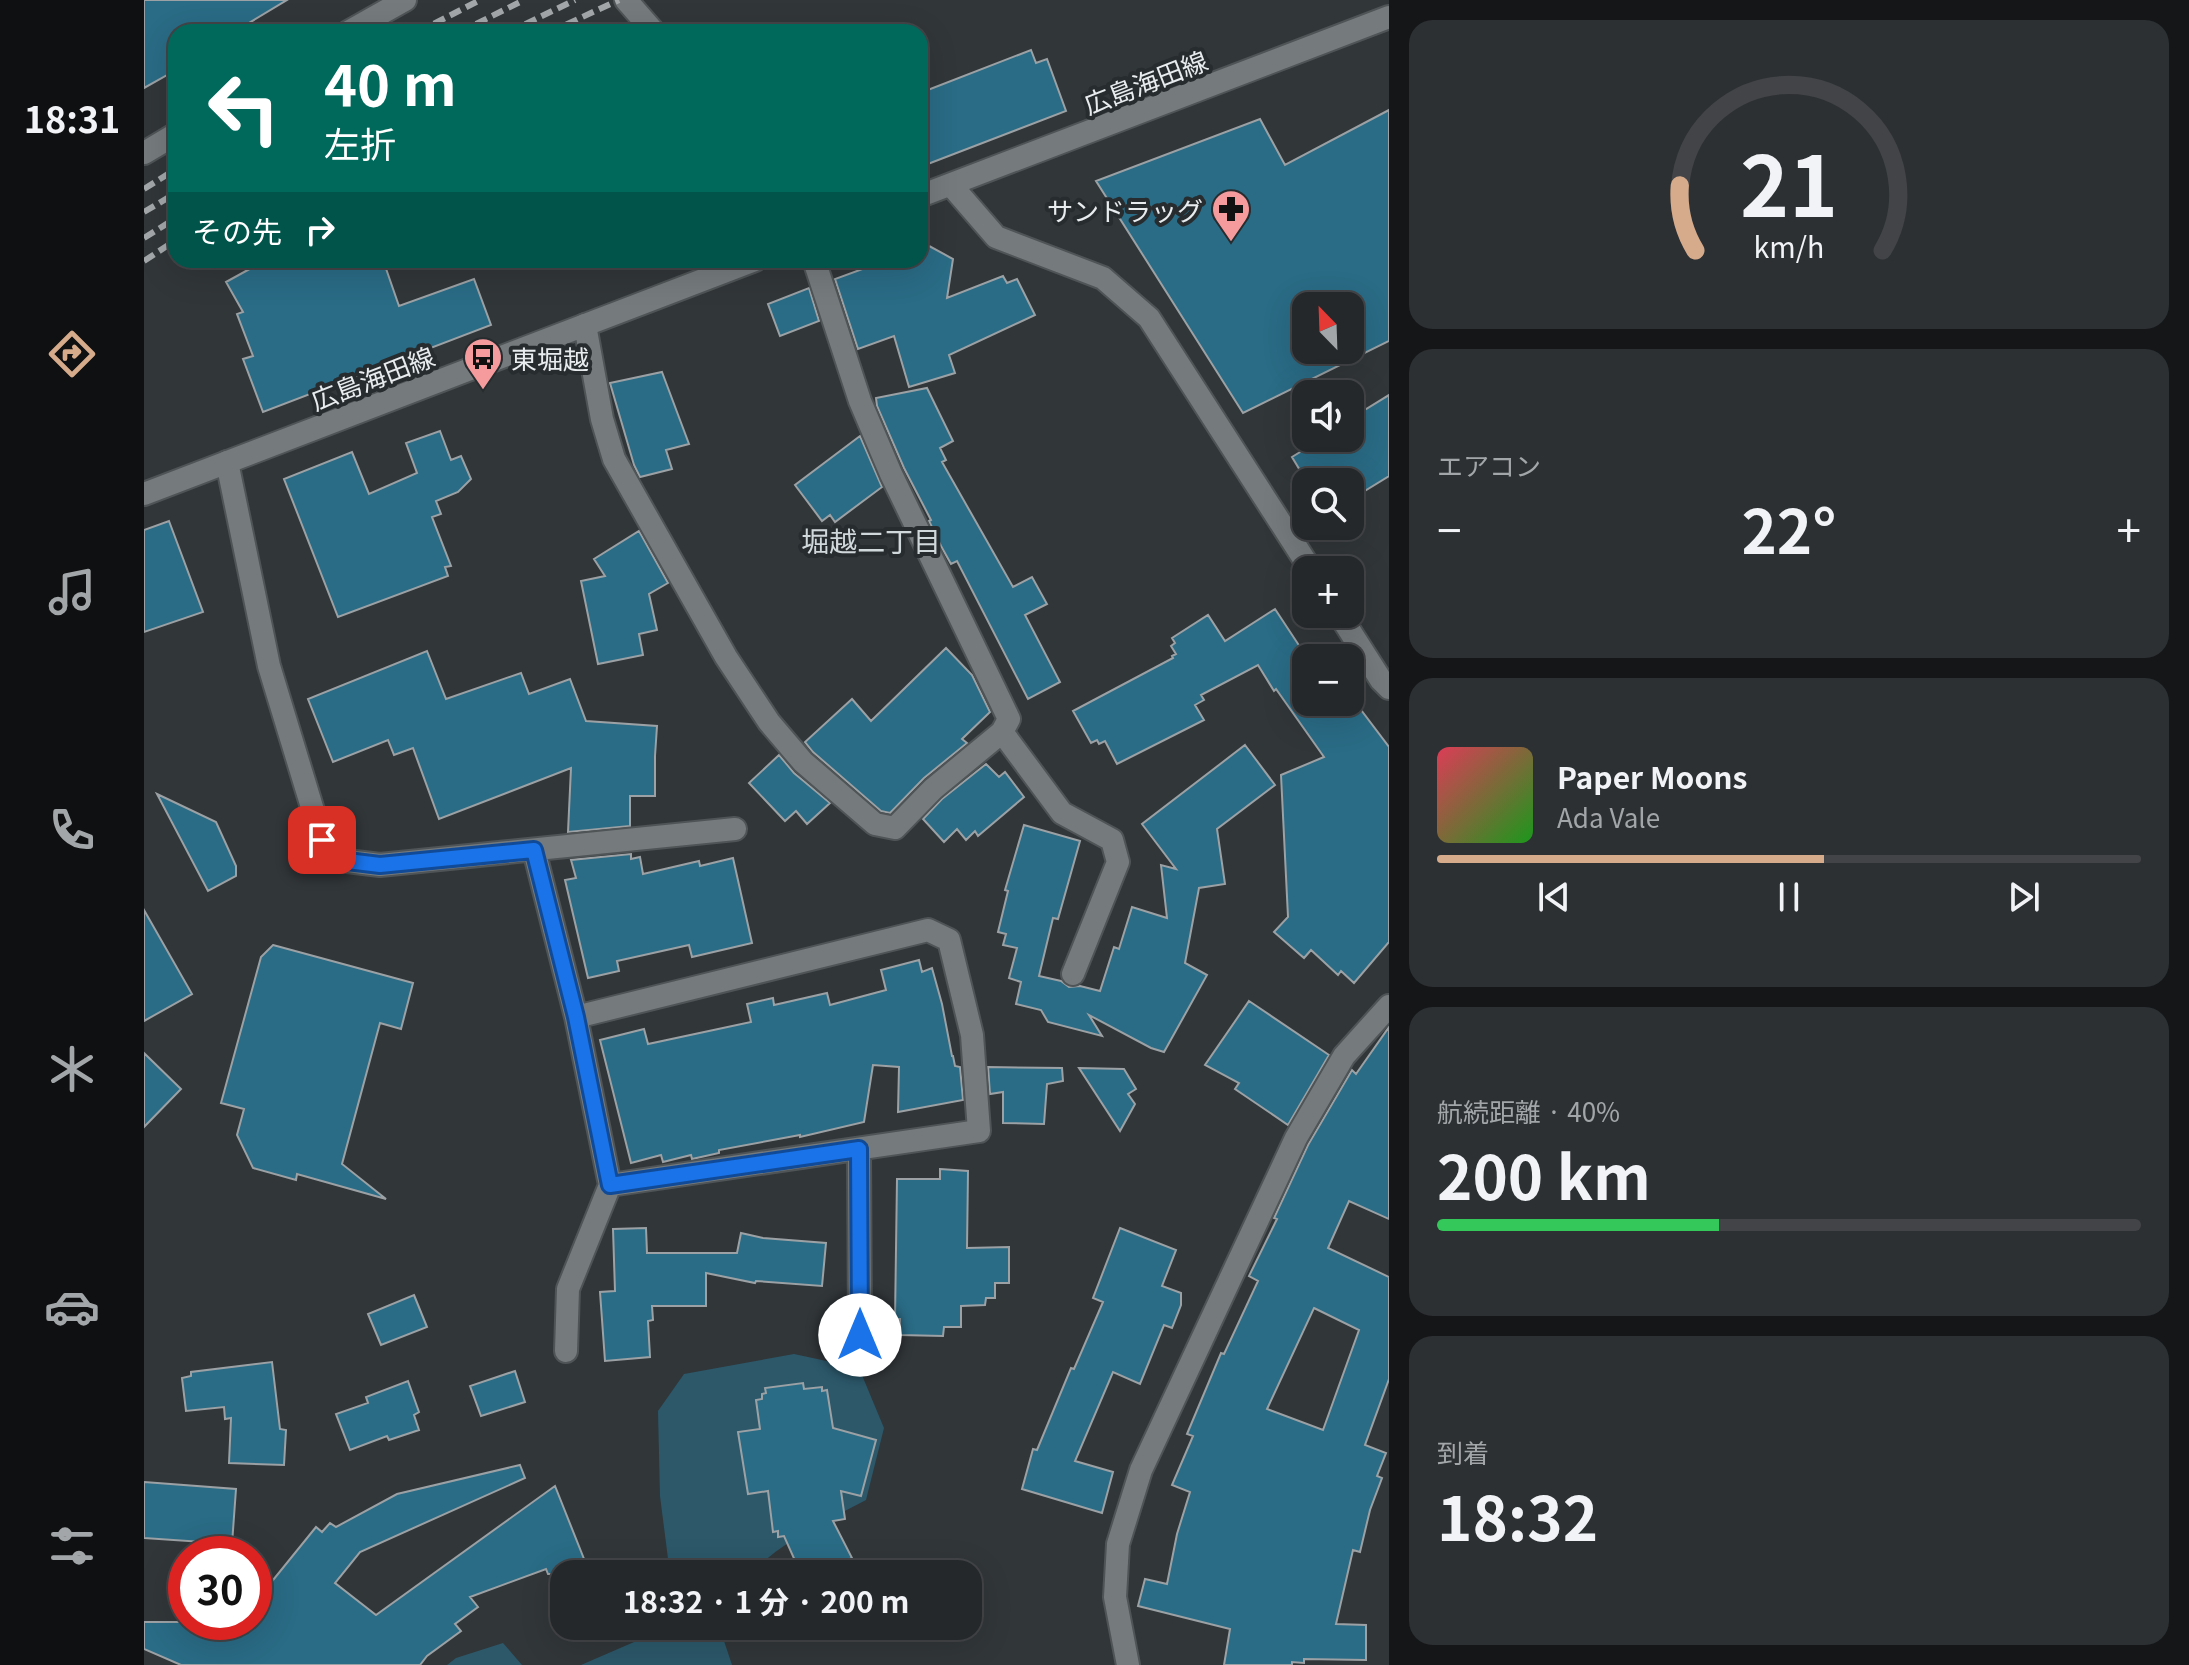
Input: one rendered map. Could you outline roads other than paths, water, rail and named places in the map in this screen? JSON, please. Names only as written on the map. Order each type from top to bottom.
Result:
[{"type":"street","points":[[362,24],[405,0]]},
{"type":"street","points":[[626,0],[647,24]]},
{"type":"street","name":"広島海田線","points":[[928,193],[1389,17]]},
{"type":"street","points":[[144,153],[168,139]]},
{"type":"street","points":[[951,185],[996,237],[1103,278],[1149,318],[1302,556]]},
{"type":"street","name":"広島海田線","points":[[144,494],[734,268]]},
{"type":"street","points":[[585,325],[602,419],[614,459],[726,657],[769,722],[803,762],[875,824],[895,828],[933,789],[1002,732],[1009,719],[891,474],[860,401],[817,268]]},
{"type":"street","points":[[227,462],[269,666],[322,840],[339,860],[380,865],[735,829]]},
{"type":"street","points":[[1348,628],[1389,688]]},
{"type":"street","points":[[1002,732],[1062,813],[1112,840],[1118,862],[1073,974]]},
{"type":"street","points":[[534,850],[576,1017],[610,1185],[568,1289],[566,1351]]},
{"type":"street","points":[[576,1017],[928,930],[949,940],[972,1035],[979,1131],[610,1185]]},
{"type":"street","points":[[1128,1665],[1115,1597],[1118,1544],[1141,1470],[1296,1138],[1344,1056],[1389,1006]]},
{"type":"street","points":[[859,1149],[860,1335]]},
{"type":"railway","points":[[434,24],[480,0]]},
{"type":"railway","points":[[476,24],[524,0]]},
{"type":"railway","points":[[526,24],[575,0]]},
{"type":"railway","points":[[567,24],[619,0]]},
{"type":"railway","points":[[144,189],[168,174]]},
{"type":"railway","points":[[144,212],[168,198]]},
{"type":"railway","points":[[144,238],[168,223]]},
{"type":"railway","points":[[144,261],[168,245]]},
{"type":"place","name":"サンドラッグ","points":[[1231,243]]},
{"type":"place","name":"東堀越","points":[[483,391]]},
{"type":"district","name":"堀越二丁目","points":[[871,540]]}]
